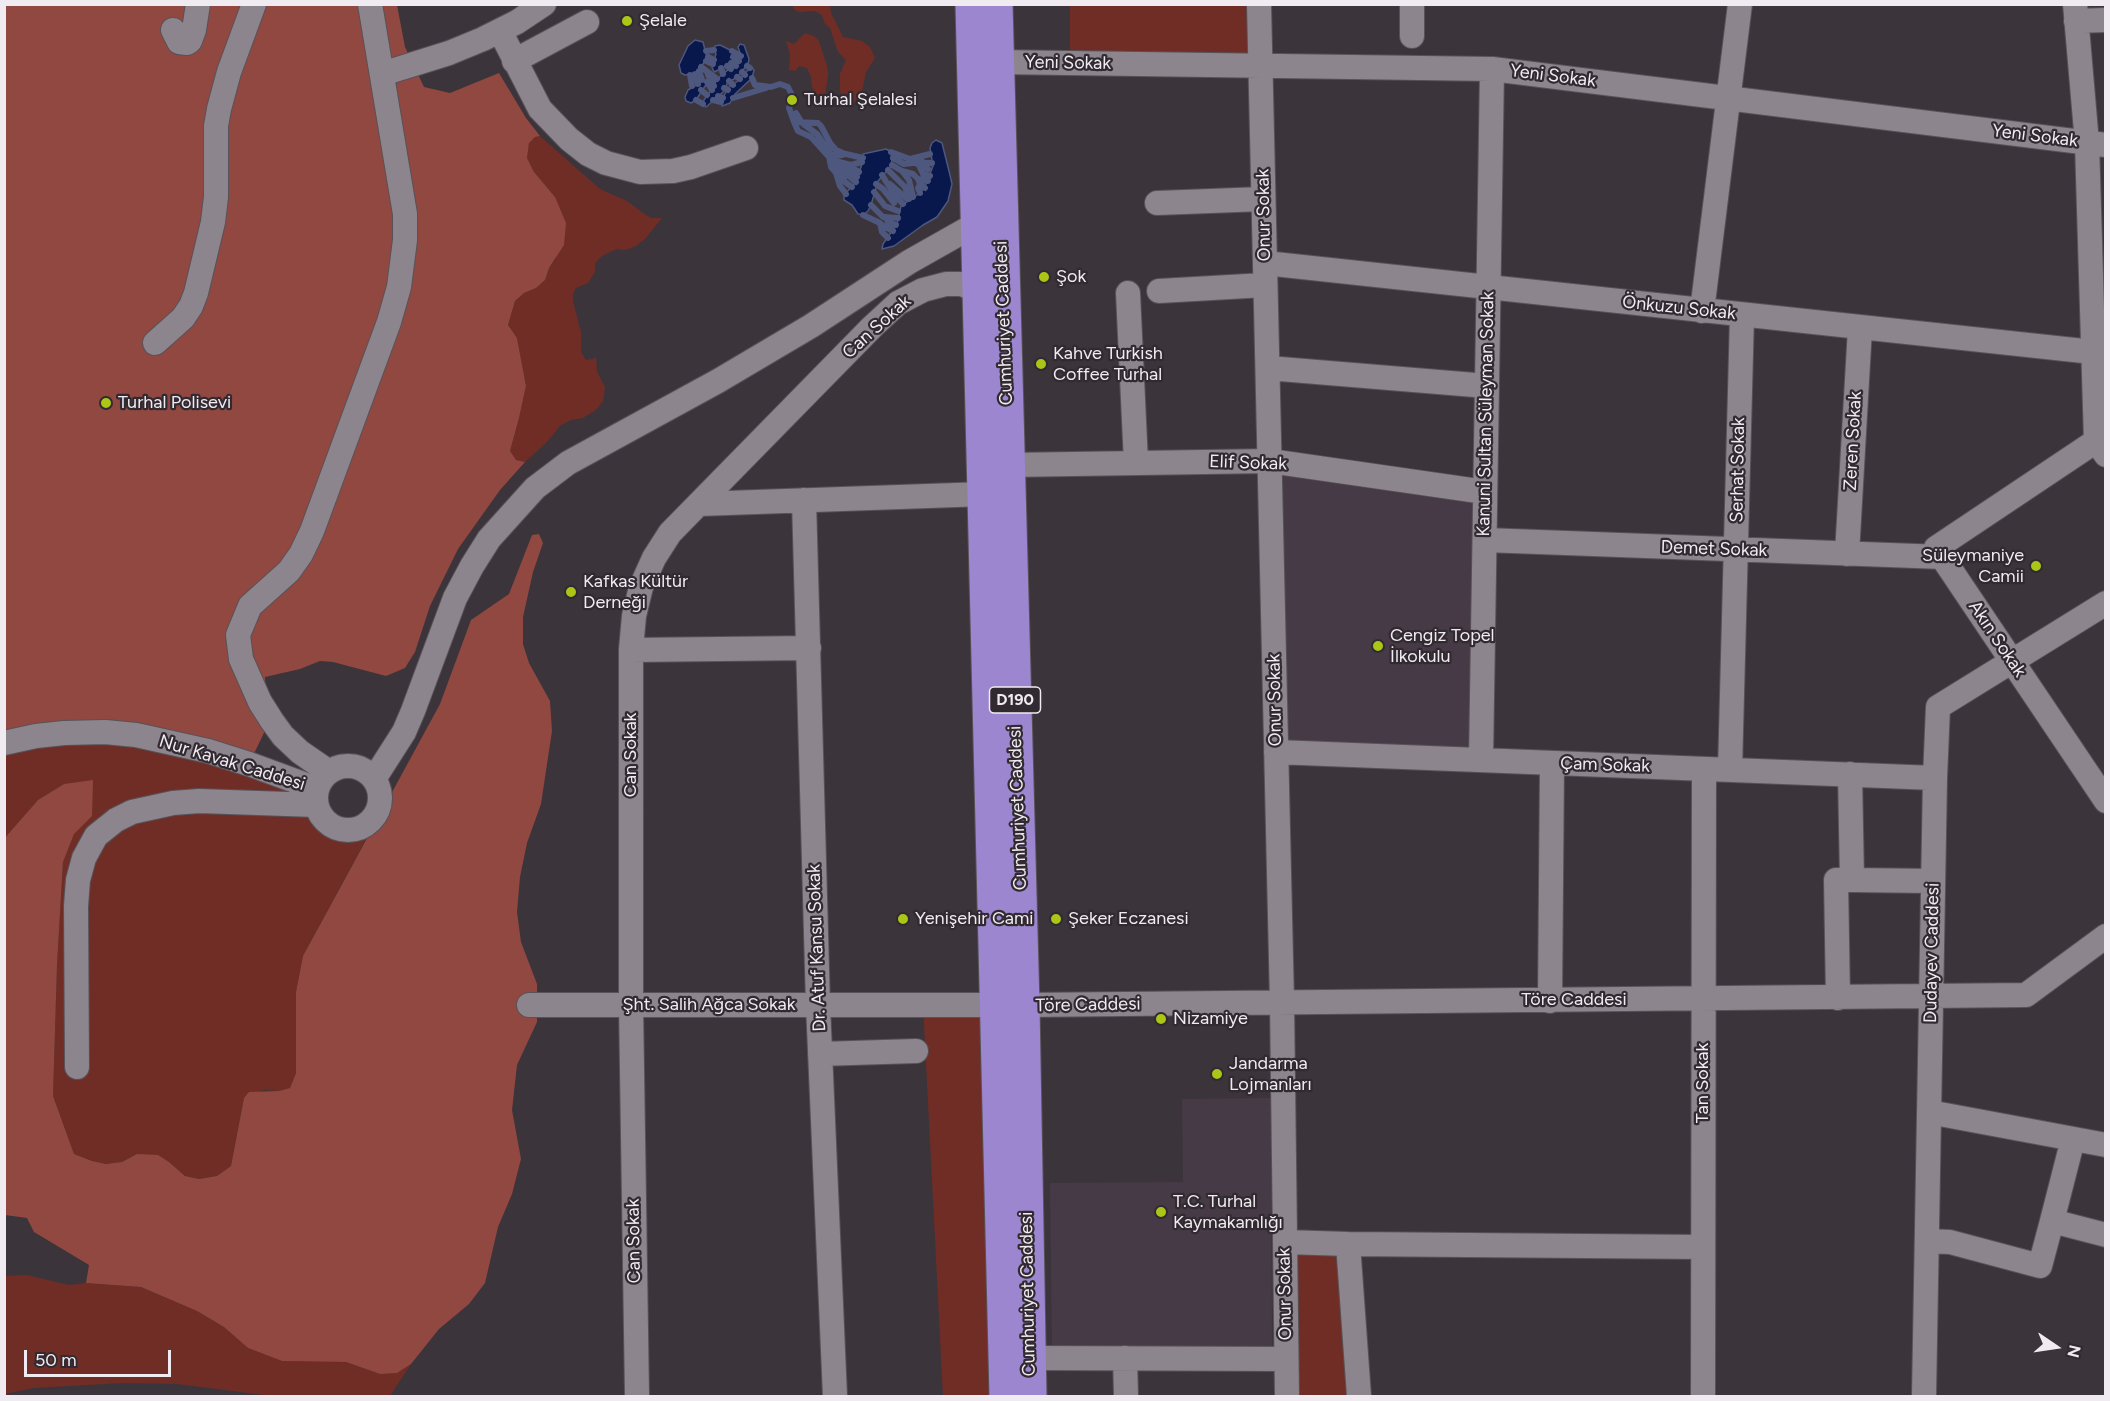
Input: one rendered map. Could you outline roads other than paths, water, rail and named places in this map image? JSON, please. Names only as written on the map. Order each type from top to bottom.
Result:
[{"type":"highway","name":"Cumhuriyet Caddesi","points":[[972,4],[990,222],[992,291],[1008,465],[1010,1005],[1006,1396]]},
{"type":"highway","name":"Cumhuriyet Caddesi","points":[[990,222],[997,62],[996,4]]},
{"type":"highway","name":"Cumhuriyet Caddesi","points":[[992,291],[985,494],[1030,1396]]},
{"type":"street","points":[[173,30],[179,42],[187,43],[190,40],[198,4]]},
{"type":"street","points":[[155,343],[183,318],[196,293],[213,222],[216,197],[216,126],[219,109],[229,72],[254,4]]},
{"type":"street","points":[[77,1068],[76,906],[78,880],[84,858],[96,836],[116,820],[132,812],[173,803],[321,789],[338,768],[348,766],[367,772],[374,780],[380,798],[378,808],[367,825],[358,829],[338,829],[329,825],[322,818],[321,789],[300,752],[283,736],[260,702],[244,666],[238,645],[238,635],[250,606],[289,571],[301,554],[312,531],[389,322],[399,287],[405,240],[405,214],[370,4]]},
{"type":"street","points":[[382,74],[449,53],[500,31],[544,4]]},
{"type":"street","name":"Onur Sokak","points":[[1259,4],[1282,1002],[1287,1396]]},
{"type":"street","points":[[1412,4],[1412,36]]},
{"type":"street","points":[[1702,311],[1740,4]]},
{"type":"street","points":[[1942,558],[1936,548],[2101,448],[2100,393],[2093,352],[2096,144],[2076,13],[2106,20]]},
{"type":"street","points":[[514,61],[587,22]]},
{"type":"street","points":[[500,31],[535,102],[555,126],[588,154],[606,163],[640,172],[666,172],[691,167],[746,148]]},
{"type":"street","name":"Yeni Sokak","points":[[997,62],[1492,69],[2096,144]]},
{"type":"street","name":"Kanuni Sultan Süleyman Sokak","points":[[1481,760],[1492,69]]},
{"type":"street","points":[[1157,203],[1263,199]]},
{"type":"street","points":[[374,780],[404,732],[455,598],[472,566],[489,539],[535,488],[568,463],[602,442],[718,381],[811,326],[916,258],[990,222]]},
{"type":"street","points":[[916,258],[929,288]]},
{"type":"street","name":"Önkuzu Sokak","points":[[1159,291],[1265,274],[1488,287],[2093,352]]},
{"type":"street","name":"Can Sokak","points":[[637,1396],[631,1005],[631,650],[634,616],[641,587],[654,558],[670,533],[885,314],[912,295],[929,288],[955,283],[992,291]]},
{"type":"street","points":[[1128,293],[1136,463]]},
{"type":"street","name":"Serhat Sokak","points":[[1730,770],[1742,315]]},
{"type":"street","name":"Zeren Sokak","points":[[1847,554],[1860,328]]},
{"type":"street","points":[[1268,368],[1487,386]]},
{"type":"street","name":"Elif Sokak","points":[[1008,465],[1270,461],[1485,492]]},
{"type":"street","points":[[699,504],[985,494]]},
{"type":"street","name":"Dr. Atuf Kansu Sokak","points":[[804,500],[818,1005],[835,1396]]},
{"type":"street","name":"Demet Sokak","points":[[1485,540],[1942,558]]},
{"type":"street","name":"Akın Sokak","points":[[1942,558],[2106,801]]},
{"type":"street","name":"Dudayev Caddesi","points":[[1924,1396],[1938,707],[2106,603]]},
{"type":"street","points":[[631,650],[809,648]]},
{"type":"street","name":"Nur Kavak Caddesi","points":[[4,743],[64,733],[105,732],[136,735],[208,751],[321,789]]},
{"type":"street","name":"Çam Sokak","points":[[1276,752],[1935,778]]},
{"type":"street","points":[[1550,1000],[1552,763]]},
{"type":"street","name":"Tan Sokak","points":[[1703,1396],[1704,769]]},
{"type":"street","points":[[1850,774],[1852,880]]},
{"type":"street","points":[[1838,998],[1836,880],[1933,880]]},
{"type":"street","name":"Töre Caddesi","points":[[1010,1005],[2026,995],[2106,936]]},
{"type":"street","name":"Şht. Salih Ağca Sokak","points":[[529,1005],[1010,1005]]},
{"type":"street","points":[[820,1054],[916,1051]]},
{"type":"street","points":[[1929,1112],[2106,1145]]},
{"type":"street","points":[[1927,1241],[1950,1242],[2040,1266],[2073,1139]]},
{"type":"street","points":[[2052,1221],[2106,1235]]},
{"type":"street","points":[[1285,1242],[1704,1248]]},
{"type":"street","points":[[1348,1244],[1359,1396]]},
{"type":"street","points":[[1029,1358],[1286,1359]]},
{"type":"street","points":[[1125,1358],[1126,1396]]},
{"type":"waterway","points":[[706,51],[714,50]]},
{"type":"waterway","points":[[732,51],[741,56]]},
{"type":"waterway","points":[[708,57],[714,60]]},
{"type":"waterway","points":[[733,57],[739,61]]},
{"type":"waterway","points":[[706,61],[713,64]]},
{"type":"waterway","points":[[731,63],[736,66]]},
{"type":"waterway","points":[[727,66],[731,69]]},
{"type":"waterway","points":[[701,67],[717,79]]},
{"type":"waterway","points":[[721,68],[723,74]]},
{"type":"waterway","points":[[699,71],[702,80]]},
{"type":"waterway","points":[[742,72],[745,75]]},
{"type":"waterway","points":[[695,74],[698,84]]},
{"type":"waterway","points":[[690,75],[692,86]]},
{"type":"waterway","points":[[708,75],[714,86]]},
{"type":"waterway","points":[[752,78],[755,85],[771,87],[780,84],[788,87],[793,97],[789,108],[794,122],[818,123],[830,143],[831,167],[837,174],[849,176],[856,182]]},
{"type":"waterway","points":[[729,81],[733,85]]},
{"type":"waterway","points":[[707,82],[712,90]]},
{"type":"waterway","points":[[724,88],[728,90]]},
{"type":"waterway","points":[[733,98],[766,88]]},
{"type":"waterway","points":[[701,90],[707,95]]},
{"type":"waterway","points":[[718,96],[723,98]]},
{"type":"waterway","points":[[696,100],[703,104]]},
{"type":"waterway","points":[[713,100],[721,102]]},
{"type":"waterway","points":[[796,113],[802,123],[817,134],[835,161],[851,165],[862,162]]},
{"type":"waterway","points":[[794,122],[798,131],[811,137],[829,157]]},
{"type":"waterway","points":[[830,143],[836,150],[845,154]]},
{"type":"waterway","points":[[891,152],[910,159],[930,154]]},
{"type":"waterway","points":[[830,154],[837,156],[846,154],[863,158]]},
{"type":"waterway","points":[[893,158],[904,164],[913,163]]},
{"type":"waterway","points":[[916,158],[925,163],[932,163]]},
{"type":"waterway","points":[[832,159],[845,182],[852,187]]},
{"type":"waterway","points":[[913,162],[928,169]]},
{"type":"waterway","points":[[837,164],[857,177]]},
{"type":"waterway","points":[[846,165],[859,172]]},
{"type":"waterway","points":[[892,165],[913,174],[925,188]]},
{"type":"waterway","points":[[919,165],[923,174],[930,176]]},
{"type":"waterway","points":[[888,170],[905,187],[909,199]]},
{"type":"waterway","points":[[902,171],[909,180],[913,197]]},
{"type":"waterway","points":[[836,173],[840,186],[846,194]]},
{"type":"waterway","points":[[882,175],[903,204]]},
{"type":"waterway","points":[[918,179],[928,181]]},
{"type":"waterway","points":[[876,184],[894,203]]},
{"type":"waterway","points":[[890,184],[907,199]]},
{"type":"waterway","points":[[920,184],[918,188],[920,193]]},
{"type":"waterway","points":[[874,192],[885,206],[898,211]]},
{"type":"waterway","points":[[871,205],[883,217],[898,218]]},
{"type":"waterway","points":[[863,215],[880,223],[882,232],[888,238]]},
{"type":"waterway","points":[[885,217],[889,223],[896,225]]},
{"type":"waterway","points":[[880,224],[893,231]]},
{"type":"place","name":"Şelale","points":[[627,21]]},
{"type":"place","name":"Turhal Şelalesi","points":[[792,100]]},
{"type":"place","name":"Şok","points":[[1044,277]]},
{"type":"place","name":"Kahve Turkish Coffee Turhal","points":[[1041,364]]},
{"type":"place","name":"Turhal Polisevi","points":[[106,403]]},
{"type":"place","name":"Süleymaniye Camii","points":[[2036,566]]},
{"type":"place","name":"Kafkas Kültür Derneği","points":[[571,592]]},
{"type":"place","name":"Cengiz Topel İlkokulu","points":[[1378,646]]},
{"type":"place","name":"Yenişehir Cami","points":[[903,919]]},
{"type":"place","name":"Şeker Eczanesi","points":[[1056,919]]},
{"type":"place","name":"Nizamiye","points":[[1161,1019]]},
{"type":"place","name":"Jandarma Lojmanları","points":[[1217,1074]]},
{"type":"place","name":"T.C. Turhal Kaymakamlığı","points":[[1161,1212]]}]
